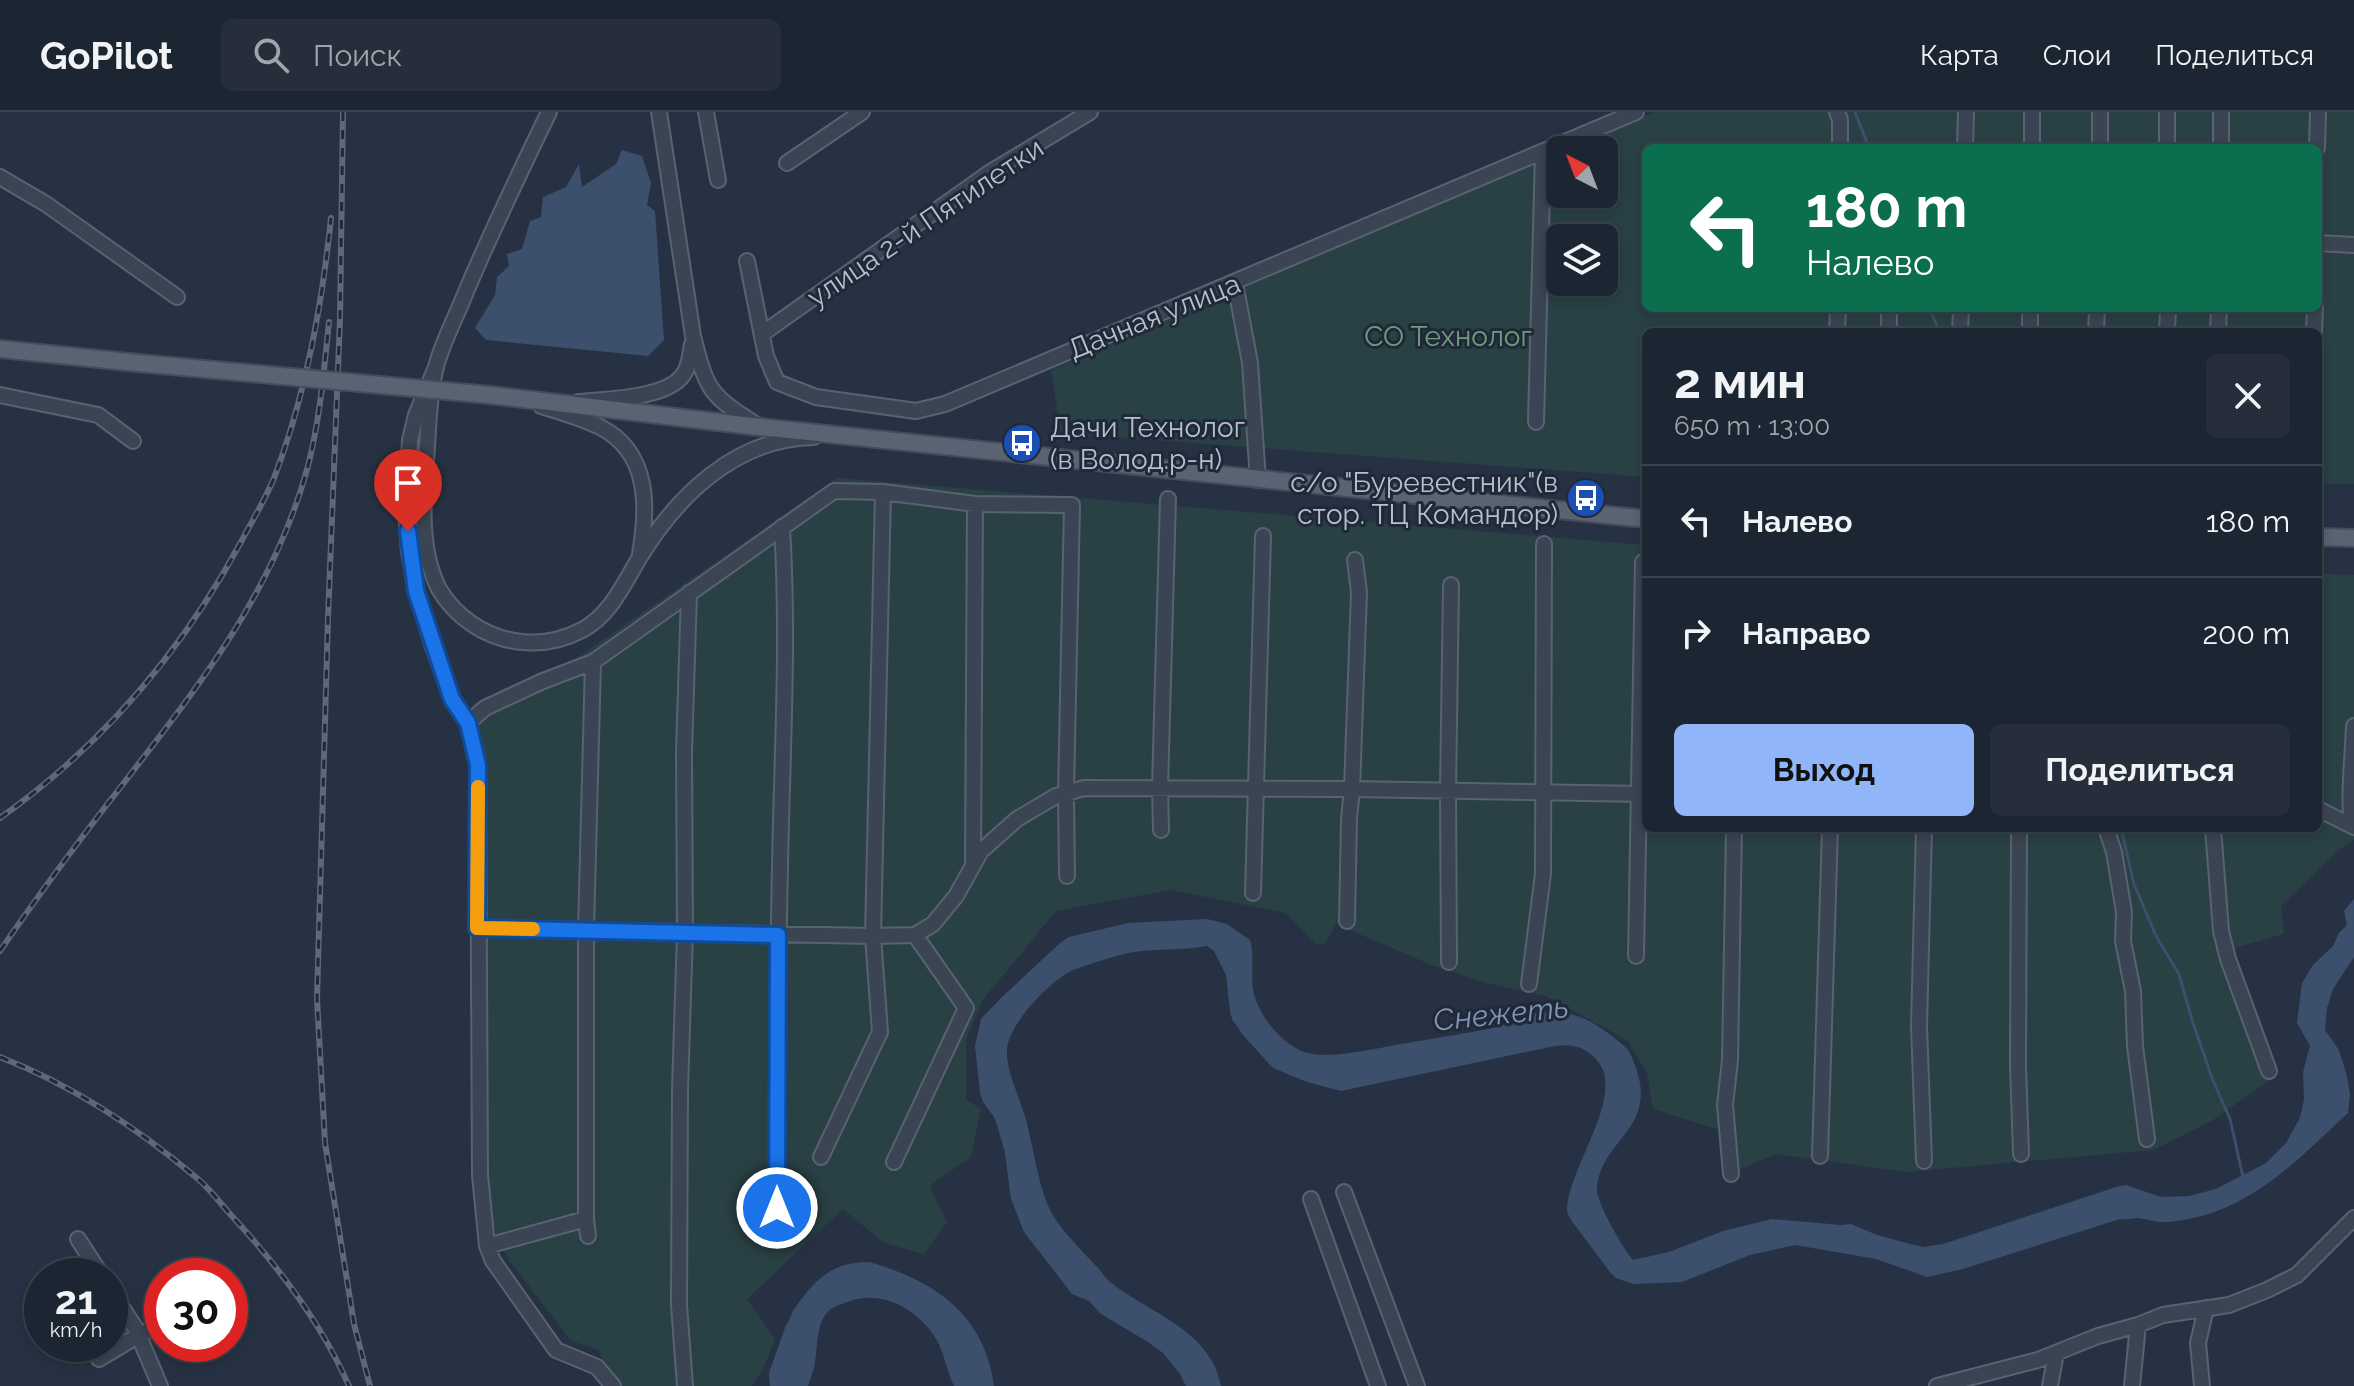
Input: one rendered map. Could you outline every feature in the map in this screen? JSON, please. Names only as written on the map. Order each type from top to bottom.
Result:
[{"type":"main road","points":[[0,349],[515,397],[851,437],[1642,519]]},
{"type":"main road","points":[[2322,537],[2354,538]]},
{"type":"street","points":[[549,112],[491,231],[416,415],[410,440],[406,511],[416,591],[452,699],[468,723],[478,765],[480,1175],[487,1246],[493,1261],[556,1350],[597,1367],[613,1386]]},
{"type":"street","points":[[659,112],[700,365],[714,396],[760,427]]},
{"type":"street","points":[[706,112],[718,180]]},
{"type":"street","points":[[787,163],[847,117],[862,112]]},
{"type":"street","name":"улица 2-й Пятилетки","points":[[762,334],[989,173],[1090,112]]},
{"type":"street","name":"Дачная улица","points":[[747,261],[766,356],[777,382],[816,397],[916,411],[945,404],[1636,112]]},
{"type":"street","points":[[1837,112],[1840,144]]},
{"type":"street","points":[[1965,144],[1966,112]]},
{"type":"street","points":[[2032,112],[2032,144]]},
{"type":"street","points":[[2100,112],[2100,144]]},
{"type":"street","points":[[2167,112],[2167,144]]},
{"type":"street","points":[[2221,112],[2221,144]]},
{"type":"street","points":[[2317,144],[2318,112]]},
{"type":"street","points":[[1536,422],[1543,152]]},
{"type":"street","points":[[0,177],[46,204],[177,297]]},
{"type":"street","points":[[2322,243],[2354,245]]},
{"type":"street","points":[[1235,283],[1250,363],[1258,480]]},
{"type":"street","points":[[568,403],[657,391],[673,385],[684,375],[689,363],[693,336]]},
{"type":"street","points":[[436,367],[428,431],[424,510],[429,560],[440,589],[461,616],[495,636],[515,642],[563,638],[584,629],[602,615],[618,596],[639,559],[677,506],[714,471],[774,442],[807,437],[851,437]]},
{"type":"street","points":[[0,395],[98,415],[133,441]]},
{"type":"street","points":[[515,397],[603,428],[629,452],[642,481],[646,501],[639,559]]},
{"type":"street","points":[[468,723],[485,708],[593,662],[834,491],[883,492],[975,504],[1072,505],[1067,876]]},
{"type":"street","points":[[821,1157],[880,1032],[873,936],[883,492]]},
{"type":"street","points":[[1161,830],[1168,499]]},
{"type":"street","points":[[973,865],[975,504]]},
{"type":"street","points":[[777,1238],[778,935],[785,577],[782,527]]},
{"type":"street","points":[[1253,893],[1263,536]]},
{"type":"street","points":[[1529,984],[1543,874],[1544,544]]},
{"type":"street","points":[[1347,921],[1359,592],[1355,560]]},
{"type":"street","points":[[1449,962],[1451,585]]},
{"type":"street","points":[[685,1386],[679,1305],[680,1089],[689,593]]},
{"type":"street","points":[[588,1236],[586,931],[593,662]]},
{"type":"street","points":[[2353,826],[2349,807],[2353,793],[2354,726]]},
{"type":"street","points":[[477,928],[915,935],[933,924],[956,896],[981,851],[1017,819],[1056,796],[1084,788],[1642,794],[1636,956]]},
{"type":"street","points":[[2322,811],[2353,826]]},
{"type":"street","points":[[1731,1174],[1725,1105],[1730,1060],[1734,832]]},
{"type":"street","points":[[1820,1156],[1830,832]]},
{"type":"street","points":[[1924,832],[1919,1026],[1924,1161]]},
{"type":"street","points":[[2019,832],[2018,1066],[2021,1154]]},
{"type":"street","points":[[2107,832],[2114,852],[2124,912],[2123,941],[2133,991],[2135,1046],[2147,1139]]},
{"type":"street","points":[[2213,832],[2221,931],[2228,959],[2269,1071]]},
{"type":"street","points":[[894,1162],[966,1008],[915,935]]},
{"type":"street","points":[[1344,1192],[1417,1386]]},
{"type":"street","points":[[1311,1199],[1378,1386]]},
{"type":"street","points":[[1937,1386],[1967,1382],[2038,1360],[2163,1315],[2229,1305],[2297,1275],[2354,1218]]},
{"type":"street","points":[[487,1246],[586,1219]]},
{"type":"street","points":[[78,1239],[90,1258]]},
{"type":"street","points":[[2202,1386],[2198,1343],[2206,1308]]},
{"type":"street","points":[[128,1318],[139,1335],[160,1386]]},
{"type":"street","points":[[2132,1386],[2138,1325]]},
{"type":"street","points":[[128,1342],[144,1333]]},
{"type":"street","points":[[2050,1386],[2056,1353]]},
{"type":"green space","name":"СО Технолог","points":[[1655,112],[2354,112],[2354,484],[2322,484],[2322,328],[1642,328],[1642,477],[1061,433],[1051,370],[1546,158],[1546,208],[1618,208],[1618,136],[1598,136]]},
{"type":"green space","points":[[837,478],[1642,545],[1642,832],[2322,832],[2322,574],[2354,575],[2354,840],[2339,850],[2281,906],[2284,934],[2234,948],[2273,1065],[2270,1080],[2213,1120],[2153,1150],[1906,1172],[1776,1154],[1736,1171],[1731,1134],[1653,1109],[1647,1073],[1627,1040],[1546,996],[1490,984],[1434,966],[1336,924],[1325,944],[1316,944],[1286,913],[1171,890],[1056,911],[982,1001],[966,1040],[966,1100],[981,1109],[971,1157],[929,1186],[947,1222],[924,1254],[884,1243],[843,1209],[747,1299],[775,1339],[764,1367],[752,1386],[612,1386],[599,1350],[571,1341],[506,1256],[483,1202],[486,767],[473,704],[577,658]]},
{"type":"water","points":[[622,150],[642,156],[651,183],[647,205],[655,211],[664,340],[648,356],[486,340],[475,328],[495,295],[497,277],[509,266],[507,254],[522,249],[530,221],[541,217],[543,197],[566,187],[579,164],[582,187],[616,164]]},
{"type":"water","points":[[2354,899],[2354,957],[2333,989],[2325,1030],[2339,1050],[2347,1076],[2350,1094],[2348,1113],[2288,1168],[2245,1198],[2196,1217],[2168,1222],[2120,1219],[1963,1269],[1927,1277],[1876,1259],[1795,1245],[1750,1255],[1682,1282],[1633,1284],[1616,1278],[1567,1212],[1569,1194],[1594,1132],[1605,1091],[1604,1073],[1595,1058],[1581,1048],[1555,1046],[1341,1091],[1273,1068],[1232,1019],[1226,975],[1214,951],[1207,946],[1128,953],[1071,971],[1052,984],[1022,1016],[1007,1049],[1010,1071],[1026,1120],[1045,1198],[1058,1223],[1108,1280],[1176,1325],[1205,1350],[1221,1386],[1186,1386],[1163,1353],[1101,1314],[1089,1301],[1072,1294],[1024,1232],[1011,1199],[1005,1153],[997,1125],[980,1093],[975,1046],[981,1019],[1060,943],[1069,937],[1128,923],[1207,919],[1227,924],[1250,940],[1256,1001],[1279,1035],[1304,1052],[1328,1055],[1358,1052],[1497,1027],[1540,1013],[1575,1015],[1613,1037],[1629,1051],[1641,1089],[1634,1121],[1607,1159],[1597,1190],[1611,1226],[1633,1260],[1669,1252],[1723,1231],[1772,1219],[1851,1224],[1877,1235],[1923,1247],[1943,1244],[2126,1185],[2161,1197],[2189,1196],[2216,1189],[2266,1163],[2286,1143],[2300,1118],[2304,1100],[2303,1072],[2310,1046],[2297,1023],[2302,983],[2347,925],[2344,911]]},
{"type":"water","points":[[869,1262],[914,1279],[952,1304],[980,1339],[994,1386],[954,1386],[940,1346],[925,1324],[895,1303],[872,1298],[847,1302],[826,1314],[820,1326],[808,1386],[770,1386],[769,1373],[786,1325],[802,1298],[817,1281],[834,1269]]},
{"type":"waterway","points":[[1855,112],[1867,144]]},
{"type":"waterway","points":[[1931,312],[1938,328]]},
{"type":"waterway","points":[[2122,832],[2134,884],[2156,936],[2179,974],[2212,1078],[2230,1119],[2243,1177]]},
{"type":"railway","points":[[343,112],[340,319],[317,999],[325,1143],[354,1324],[370,1386]]},
{"type":"railway","points":[[0,818],[73,760],[137,694],[193,622],[241,542],[274,478],[295,415],[317,317],[331,218]]},
{"type":"railway","points":[[0,951],[180,710],[255,596],[276,555],[308,466],[319,412],[329,322]]},
{"type":"railway","points":[[0,1057],[53,1081],[104,1110],[202,1183],[265,1254],[297,1296],[325,1339],[349,1386]]},
{"type":"slow traffic","points":[[478,787],[477,928],[533,929]]},
{"type":"place","name":"Дачи Технолог (в Волод.р-н)","points":[[1022,443]]},
{"type":"place","name":"с/о \"Буревестник\"(в стор. ТЦ Командор)","points":[[1586,498]]},
{"type":"route","points":[[408,531],[416,591],[452,699],[468,723],[478,765],[477,928],[778,935],[777,1208]]},
{"type":"water label","name":"Снежеть","points":[[1501,1014]]}]
